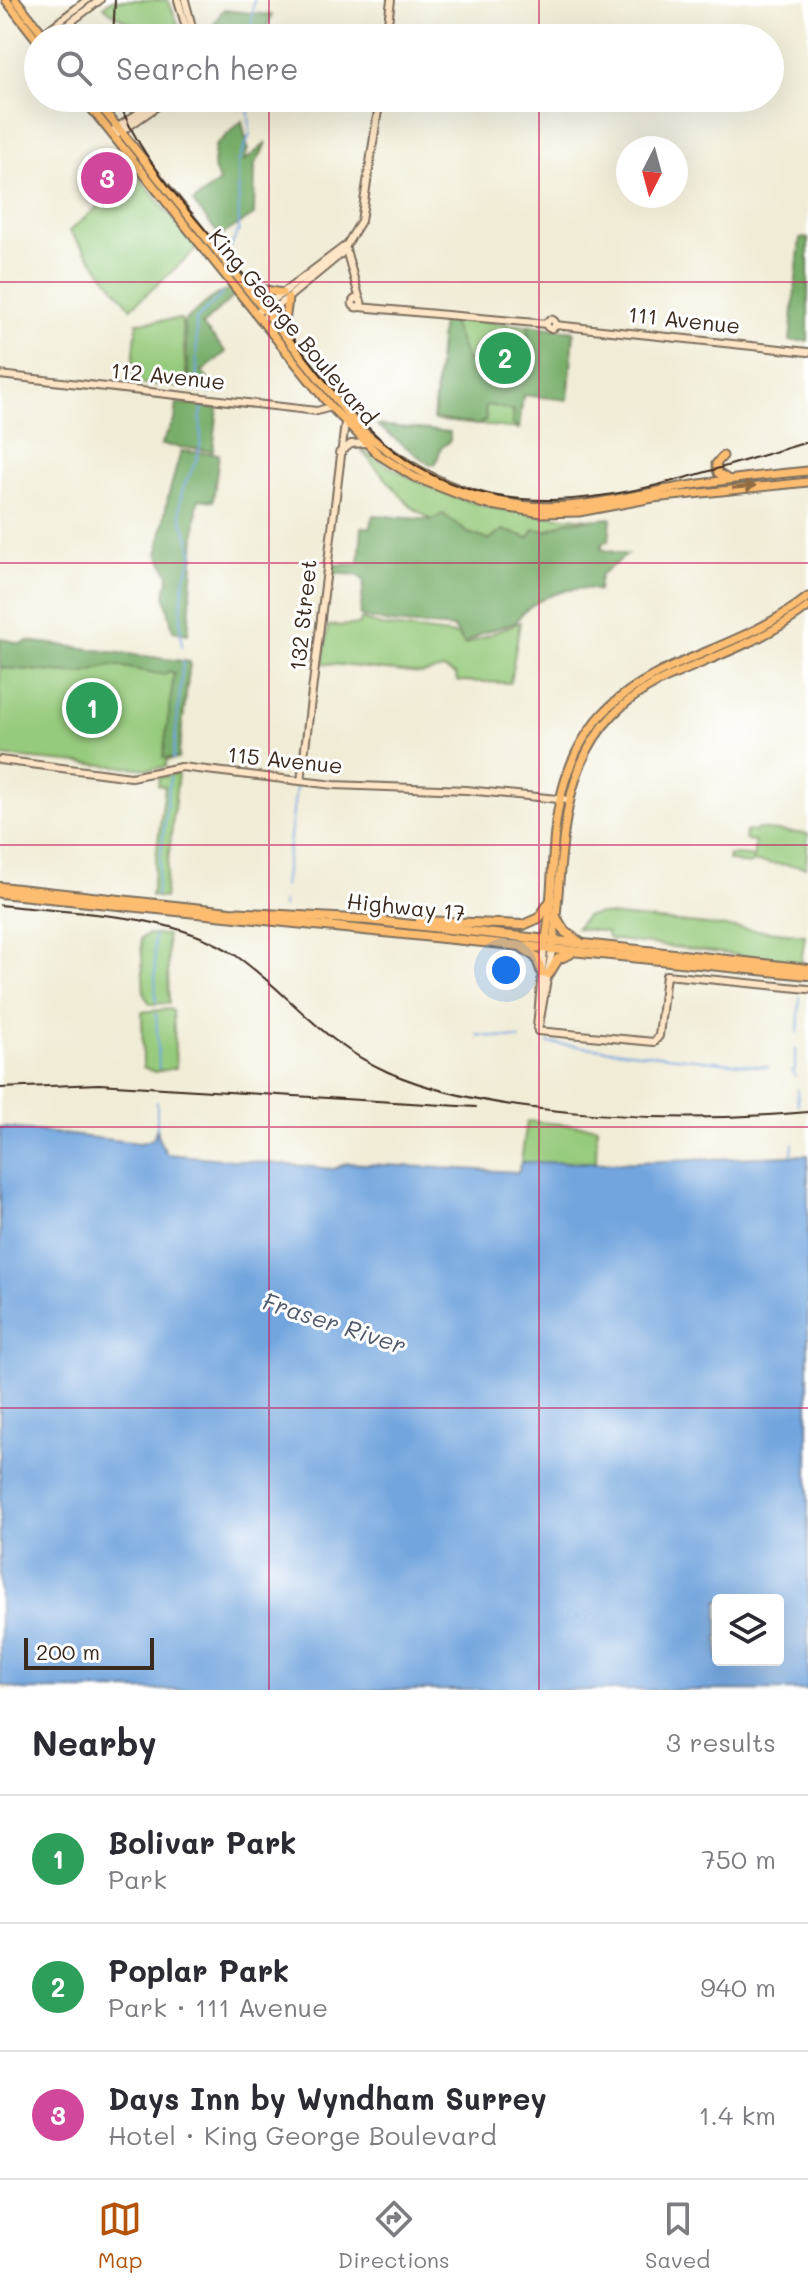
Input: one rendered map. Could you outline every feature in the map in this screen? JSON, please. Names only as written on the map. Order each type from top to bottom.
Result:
[{"type":"highway","name":"Highway 17","points":[[0,890],[230,912],[368,920],[550,945],[577,953],[808,972]]},
{"type":"highway","name":"Highway 17","points":[[0,890],[518,946],[582,943],[808,972]]},
{"type":"highway","points":[[368,920],[518,926],[535,921],[551,900]]},
{"type":"highway","points":[[556,917],[565,932],[582,943]]},
{"type":"highway","points":[[550,945],[675,954]]},
{"type":"highway","points":[[518,946],[536,957],[545,974],[558,959],[577,953]]},
{"type":"main road","points":[[6,0],[29,24]]},
{"type":"main road","points":[[16,0],[32,24]]},
{"type":"main road","name":"King George Boulevard","points":[[97,112],[267,310],[345,423],[397,467],[447,492],[483,504],[542,513],[579,512],[653,498],[808,482]]},
{"type":"main road","name":"King George Boulevard","points":[[103,112],[259,317],[335,406],[378,444],[417,470],[467,493],[506,502],[579,505],[728,479],[808,471]]},
{"type":"main road","points":[[248,287],[285,296],[284,334]]},
{"type":"main road","points":[[723,456],[716,464],[718,473],[728,479]]},
{"type":"main road","points":[[550,945],[551,900],[564,800],[580,741],[610,704],[649,677],[765,627],[808,597]]},
{"type":"main road","points":[[550,945],[556,917],[564,800],[586,747],[623,703],[667,677],[771,633],[808,607]]},
{"type":"street","points":[[178,0],[185,24]]},
{"type":"street","points":[[185,0],[191,24]]},
{"type":"street","points":[[388,24],[391,0]]},
{"type":"street","points":[[61,24],[93,1]]},
{"type":"street","points":[[70,24],[93,1]]},
{"type":"street","points":[[117,132],[142,112]]},
{"type":"street","points":[[117,132],[148,112]]},
{"type":"street","points":[[259,317],[341,254],[366,207],[378,112]]},
{"type":"street","name":"111 Avenue","points":[[345,246],[359,302],[369,305],[547,324],[552,320],[555,325],[808,352]]},
{"type":"street","name":"112 Avenue","points":[[0,375],[317,411],[335,406]]},
{"type":"street","name":"132 Street","points":[[301,781],[345,423]]},
{"type":"street","points":[[339,453],[351,444],[366,443]]},
{"type":"street","name":"115 Avenue","points":[[0,760],[131,777],[181,767],[301,781],[466,790],[564,800]]},
{"type":"street","points":[[550,945],[538,1031],[654,1042],[659,1036],[666,975],[808,989]]},
{"type":"green space","points":[[112,0],[168,0],[178,24],[133,24],[104,6]]},
{"type":"green space","points":[[223,10],[272,15],[268,24],[214,24]]},
{"type":"green space","points":[[242,121],[248,149],[244,161],[267,143],[255,165],[254,215],[220,236],[193,202],[219,182],[213,165],[215,146]]},
{"type":"green space","points":[[137,175],[197,249],[131,308],[69,231]]},
{"type":"green space","points":[[800,238],[808,238],[808,341],[790,341]]},
{"type":"green space","points":[[229,290],[234,296],[202,325],[226,352],[202,372],[218,392],[194,389],[188,374],[183,322],[214,296]]},
{"type":"green space","points":[[442,317],[574,331],[569,389],[524,384],[519,429],[433,420]]},
{"type":"green space","points":[[442,318],[451,320],[467,361],[476,355],[491,366],[507,362],[519,354],[527,342],[528,325],[574,331],[568,400],[523,395],[519,429],[512,424],[514,411],[489,405],[485,407],[486,420],[478,425],[434,419]]},
{"type":"green space","points":[[181,319],[191,388],[131,383],[137,322]]},
{"type":"green space","points":[[177,403],[218,408],[213,451],[161,445],[175,419]]},
{"type":"green space","points":[[377,425],[450,432],[450,441],[441,448],[436,463],[430,465]]},
{"type":"green space","points":[[359,448],[418,482],[471,502],[528,514],[595,519],[566,522],[529,538],[503,530],[489,540],[468,533],[443,514],[432,520],[410,506]]},
{"type":"green space","points":[[181,451],[219,454],[213,501],[199,499],[197,506],[188,634],[173,631],[165,595],[169,575],[158,553],[168,497]]},
{"type":"green space","points":[[443,514],[468,533],[489,540],[503,530],[529,538],[534,529],[548,531],[566,522],[611,518],[609,541],[603,542],[601,549],[627,555],[600,575],[598,591],[577,589],[552,595],[530,607],[516,622],[483,633],[464,644],[454,628],[390,623],[360,616],[364,581],[358,575],[329,573],[330,565],[359,564],[362,527],[371,527],[373,515],[432,520]]},
{"type":"green space","points":[[362,619],[381,626],[458,635],[465,645],[520,622],[510,683],[457,681],[456,675],[444,669],[421,674],[323,663],[328,626],[358,625]]},
{"type":"green space","points":[[0,638],[21,644],[27,641],[190,662],[178,759],[167,760],[165,767],[149,769],[0,756]]},
{"type":"green space","points":[[0,638],[21,644],[27,641],[190,662],[178,759],[163,758],[174,673],[169,671],[164,675],[113,665],[81,674],[3,668],[0,667]]},
{"type":"green space","points":[[178,773],[164,898],[151,896],[165,787],[158,785],[159,778]]},
{"type":"green space","points":[[757,829],[808,834],[806,867],[754,862],[749,865],[728,860],[729,855],[750,856],[753,860],[755,841],[745,840],[746,831],[756,832]]},
{"type":"green space","points":[[599,914],[805,935],[801,963],[609,939],[606,932],[576,928],[586,916]]},
{"type":"green space","points":[[148,934],[167,935],[169,1003],[150,1004],[144,995],[141,938]]},
{"type":"green space","points":[[173,1011],[176,1068],[155,1072],[143,1067],[142,1012]]},
{"type":"green space","points":[[527,1121],[597,1127],[596,1162],[521,1162]]},
{"type":"water","name":"Fraser River","points":[[0,1127],[140,1143],[153,1139],[157,1127],[159,1140],[167,1154],[334,1169],[347,1163],[518,1172],[521,1162],[615,1163],[808,1155],[808,1690],[23,1690],[0,1685]]},
{"type":"waterway","points":[[251,24],[254,0]]},
{"type":"waterway","points":[[230,248],[239,230],[238,163],[250,134],[249,112]]},
{"type":"waterway","points":[[209,394],[208,388],[197,378],[196,320],[223,293]]},
{"type":"waterway","points":[[182,646],[182,597],[192,557],[180,501],[198,455],[204,404]]},
{"type":"waterway","points":[[173,759],[183,662]]},
{"type":"waterway","points":[[156,895],[170,778]]},
{"type":"waterway","points":[[284,886],[296,788]]},
{"type":"waterway","points":[[283,901],[283,907]]},
{"type":"waterway","points":[[154,936],[156,1002]]},
{"type":"waterway","points":[[798,1033],[800,997]]},
{"type":"waterway","points":[[156,1014],[159,1069]]},
{"type":"waterway","points":[[477,1035],[520,1039]]},
{"type":"waterway","points":[[548,1043],[768,1067]]},
{"type":"waterway","points":[[795,1049],[795,1070]]},
{"type":"waterway","points":[[792,1070],[795,1076]]},
{"type":"waterway","points":[[797,1089],[798,1105]]},
{"type":"waterway","points":[[157,1102],[157,1129]]},
{"type":"waterway","points":[[792,1154],[793,1144]]},
{"type":"railway","points":[[114,24],[115,0]]},
{"type":"railway","points":[[124,112],[158,172],[327,381],[376,435],[425,471],[476,492],[530,500],[586,498],[698,474],[808,442]]},
{"type":"railway","points":[[0,905],[122,917],[182,930],[210,941],[255,970],[343,1047],[388,1072],[433,1088],[538,1109],[595,1114],[708,1117],[808,1112]]},
{"type":"railway","points":[[0,1088],[99,1084],[476,1107]]},
{"type":"place","name":"Days Inn by Wyndham Surrey","points":[[107,178]]},
{"type":"place","name":"Poplar Park","points":[[505,358]]},
{"type":"place","name":"Bolivar Park","points":[[92,708]]}]
